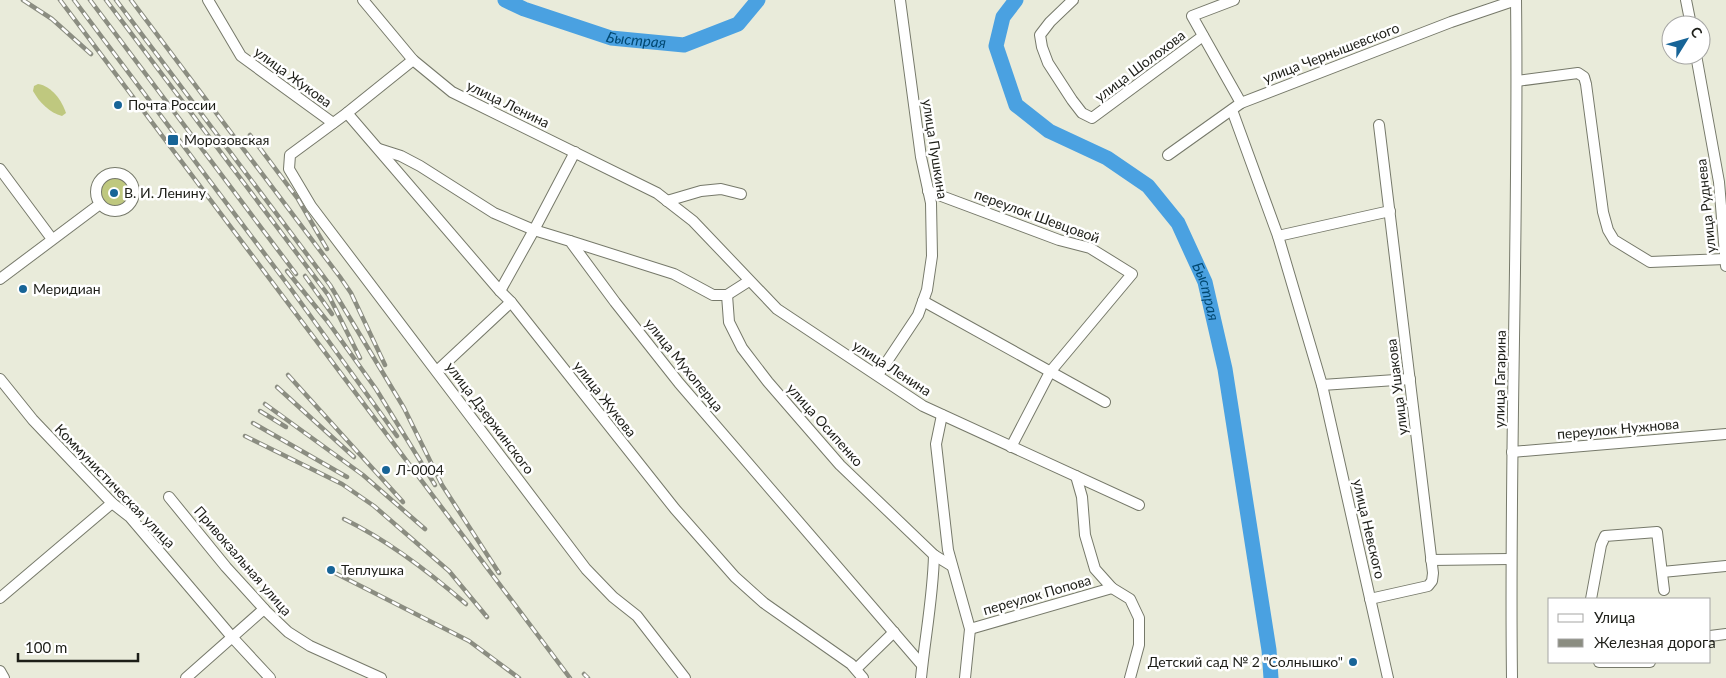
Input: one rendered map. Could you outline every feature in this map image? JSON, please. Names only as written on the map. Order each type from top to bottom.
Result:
[{"type":"street","name":"улица Жукова","points":[[208,0],[241,56],[333,123]]},
{"type":"street","name":"улица Ленина","points":[[363,0],[413,60],[452,92],[628,178],[667,201],[694,221],[777,309],[923,406],[1138,505]]},
{"type":"street","name":"улица Пушкина","points":[[878,375],[918,315],[927,290],[932,256],[931,203],[921,158],[900,0]]},
{"type":"street","name":"улица Шолохова","points":[[1072,0],[1040,35],[1042,47],[1048,63],[1072,100],[1082,113],[1092,118],[1204,36],[1192,16],[1234,0]]},
{"type":"street","name":"улица Гагарина","points":[[1512,678],[1510,559],[1517,80],[1516,0]]},
{"type":"street","name":"улица Чернышевского","points":[[1168,155],[1241,103],[1450,22],[1516,0]]},
{"type":"street","points":[[1686,0],[1688,15]]},
{"type":"street","points":[[1204,36],[1241,103]]},
{"type":"street","points":[[333,123],[413,60]]},
{"type":"street","name":"улица Руднева","points":[[1698,65],[1719,182],[1726,266]]},
{"type":"street","points":[[1517,80],[1578,73],[1584,77],[1603,212],[1608,230],[1614,240],[1650,262],[1725,258]]},
{"type":"street","name":"улица Невского","points":[[1232,110],[1278,236],[1322,385],[1388,678]]},
{"type":"street","name":"улица Жукова","points":[[347,113],[511,302],[675,509],[735,577],[797,627],[829,646],[851,664],[863,678]]},
{"type":"street","name":"улица Дзержинского","points":[[333,123],[290,155],[289,169],[311,206],[586,569],[613,597],[637,616],[685,678]]},
{"type":"street","name":"улица Ушакова","points":[[1370,599],[1428,586],[1432,582],[1431,560],[1379,125]]},
{"type":"street","points":[[378,149],[401,156],[494,213],[534,230],[674,274],[713,296],[726,294],[750,281]]},
{"type":"street","points":[[500,291],[576,152]]},
{"type":"street","points":[[0,170],[52,239]]},
{"type":"street","points":[[667,201],[701,190],[721,189],[740,194]]},
{"type":"street","name":"переулок Шевцовой","points":[[928,190],[1058,240],[1090,248],[1132,274],[1050,372]]},
{"type":"street","points":[[0,279],[100,204]]},
{"type":"street","points":[[1278,236],[1390,211]]},
{"type":"street","name":"улица Мухоперца","points":[[570,241],[679,383],[922,664]]},
{"type":"street","name":"улица Осипенко","points":[[726,294],[729,322],[742,348],[768,382],[840,465],[934,555],[952,566]]},
{"type":"street","points":[[437,372],[511,302]]},
{"type":"street","points":[[923,302],[1105,402]]},
{"type":"street","points":[[1012,446],[1050,372]]},
{"type":"street","name":"Коммунистическая улица","points":[[0,379],[33,420],[112,503],[130,517],[232,637],[270,678]]},
{"type":"street","points":[[1322,385],[1410,379]]},
{"type":"street","points":[[942,415],[936,444],[948,550],[970,629],[965,678]]},
{"type":"street","name":"переулок Нужнова","points":[[1512,452],[1726,434]]},
{"type":"street","points":[[1076,476],[1082,497],[1085,536],[1095,568],[1112,588],[1130,599],[1139,618],[1139,646],[1130,678]]},
{"type":"street","name":"Привокзальная улица","points":[[169,497],[226,567],[288,632],[310,646],[382,678]]},
{"type":"street","points":[[0,598],[112,503]]},
{"type":"street","points":[[1591,598],[1601,545],[1605,536],[1657,532],[1664,590]]},
{"type":"street","points":[[920,678],[926,625],[933,589],[934,555]]},
{"type":"street","points":[[1431,560],[1510,559]]},
{"type":"street","points":[[1662,572],[1726,566]]},
{"type":"street","name":"переулок Попова","points":[[970,629],[1112,588]]},
{"type":"street","points":[[186,678],[264,609]]},
{"type":"street","points":[[856,669],[894,632]]},
{"type":"street","points":[[1711,636],[1726,634]]},
{"type":"street","points":[[0,672],[4,678]]},
{"type":"green space","points":[[38,84],[48,88],[56,95],[66,113],[62,116],[58,115],[49,110],[38,99],[33,91],[34,86]]},
{"type":"green space","points":[[115,178],[125,182],[129,192],[125,202],[115,206],[105,202],[101,192],[105,182]]},
{"type":"waterway","name":"Быстрая","points":[[505,0],[524,9],[611,38],[684,45],[738,24],[758,0]]},
{"type":"waterway","name":"Быстрая","points":[[1016,0],[1003,17],[996,46],[1016,105],[1049,131],[1107,158],[1148,186],[1178,223],[1205,282],[1225,369],[1269,650],[1271,678]]},
{"type":"railway","points":[[23,0],[52,19],[91,54]]},
{"type":"railway","points":[[60,0],[570,678]]},
{"type":"railway","points":[[74,0],[291,289],[397,436]]},
{"type":"railway","points":[[90,0],[296,274]]},
{"type":"railway","points":[[106,0],[329,296],[360,358]]},
{"type":"railway","points":[[116,0],[330,285],[404,408],[442,485],[499,573]]},
{"type":"railway","points":[[131,0],[340,277],[351,293],[385,365]]},
{"type":"railway","points":[[250,135],[298,199],[327,249]]},
{"type":"railway","points":[[287,271],[328,322],[376,389],[435,485]]},
{"type":"railway","points":[[305,276],[332,314]]},
{"type":"railway","points":[[288,375],[403,502]]},
{"type":"railway","points":[[277,387],[354,457]]},
{"type":"railway","points":[[265,404],[363,475],[425,529]]},
{"type":"railway","points":[[260,411],[286,427]]},
{"type":"railway","points":[[253,423],[347,477]]},
{"type":"railway","points":[[245,436],[342,484],[374,506],[449,571],[487,617]]},
{"type":"railway","points":[[344,519],[408,557],[466,604]]},
{"type":"railway","points":[[335,573],[469,641],[519,678]]},
{"type":"railway","points":[[584,674],[588,678]]},
{"type":"place","name":"Почта России","points":[[118,105]]},
{"type":"place","name":"Морозовская","points":[[173,140]]},
{"type":"place","name":"В. И. Ленину","points":[[114,193]]},
{"type":"place","name":"Меридиан","points":[[23,289]]},
{"type":"place","name":"Л-0004","points":[[386,470]]},
{"type":"place","name":"Теплушка","points":[[331,570]]},
{"type":"place","name":"Детский сад № 2 \"Солнышко\"","points":[[1353,662]]}]
